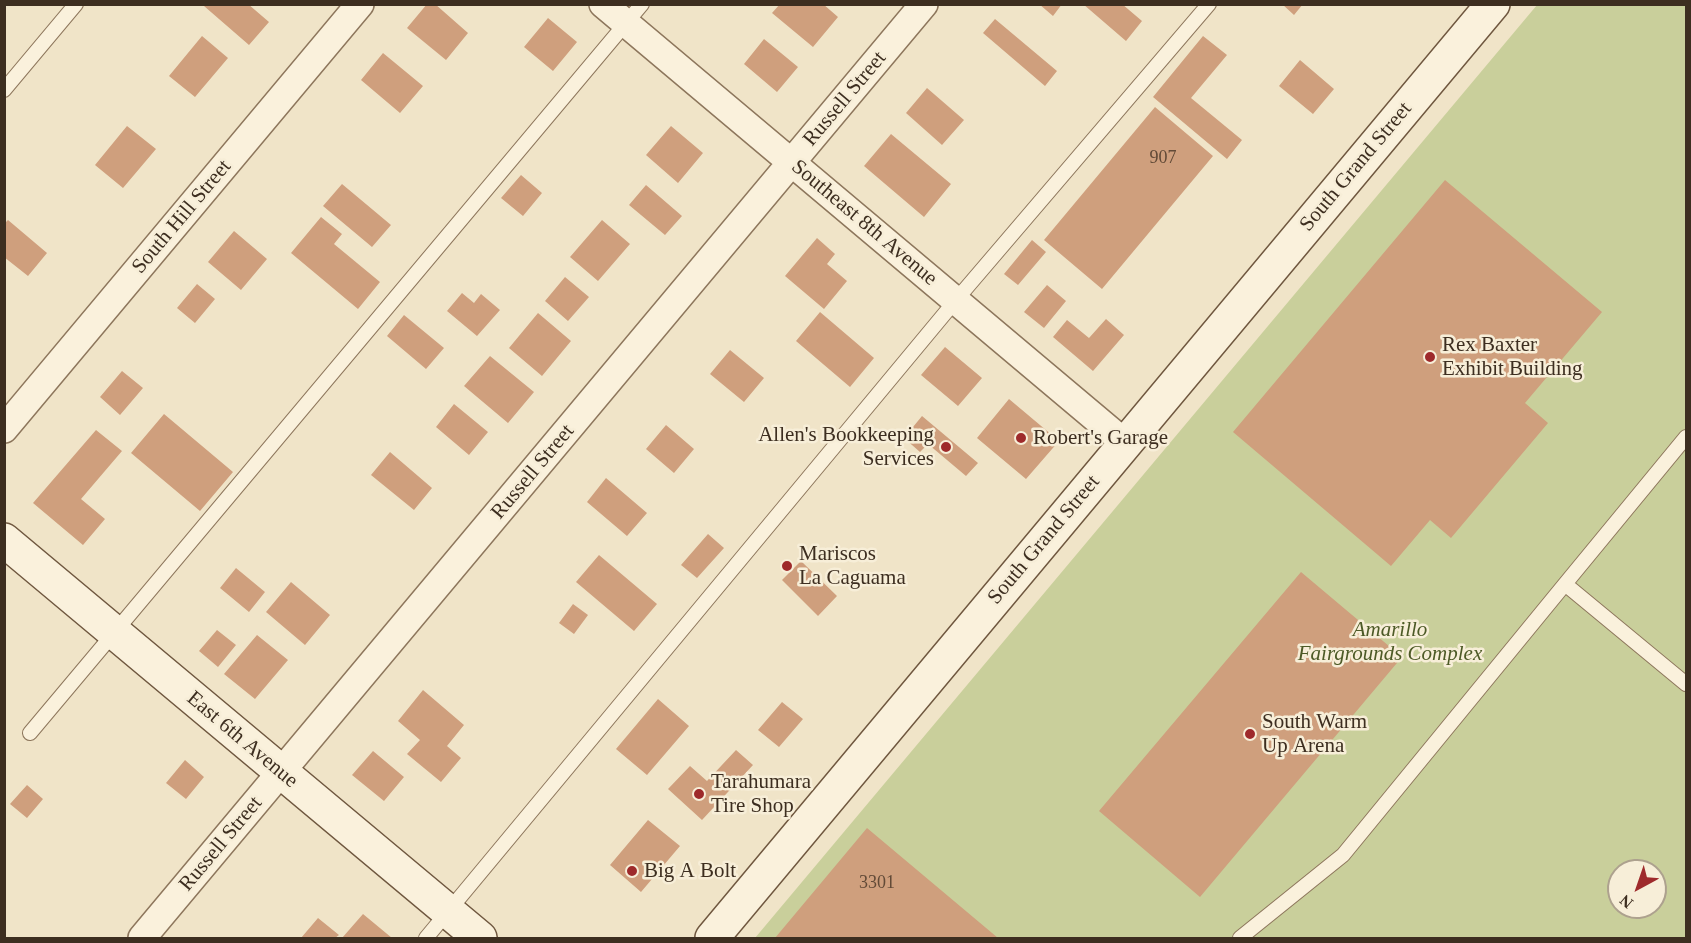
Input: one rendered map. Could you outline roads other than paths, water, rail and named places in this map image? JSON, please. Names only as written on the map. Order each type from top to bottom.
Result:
[{"type":"main road","name":"South Grand Street","points":[[712,939],[1493,4]]},
{"type":"main road","name":"East 6th Avenue","points":[[4,540],[480,939]]},
{"type":"street","name":"South Hill Street","points":[[4,429],[360,4]]},
{"type":"street","name":"Southeast 8th Avenue","points":[[603,4],[634,14],[792,162],[1125,443]]},
{"type":"street","name":"Russell Street","points":[[142,939],[924,4]]},
{"type":"lane","points":[[4,90],[76,4]]},
{"type":"lane","points":[[426,939],[956,300],[1209,4]]},
{"type":"lane","points":[[30,733],[634,14]]},
{"type":"lane","points":[[1240,939],[1343,855],[1686,437]]},
{"type":"lane","points":[[1565,584],[1686,684]]},
{"type":"place","name":"Rex Baxter Exhibit Building","points":[[1430,357]]},
{"type":"place","name":"Robert's Garage","points":[[1021,438]]},
{"type":"place","name":"Allen's Bookkeeping Services","points":[[946,447]]},
{"type":"place","name":"Mariscos La Caguama","points":[[787,566]]},
{"type":"place","name":"South Warm Up Arena","points":[[1250,734]]},
{"type":"place","name":"Tarahumara Tire Shop","points":[[699,794]]},
{"type":"place","name":"Big A Bolt","points":[[632,871]]},
{"type":"park label","name":"Amarillo Fairgrounds Complex","points":[[1390,642]]}]
